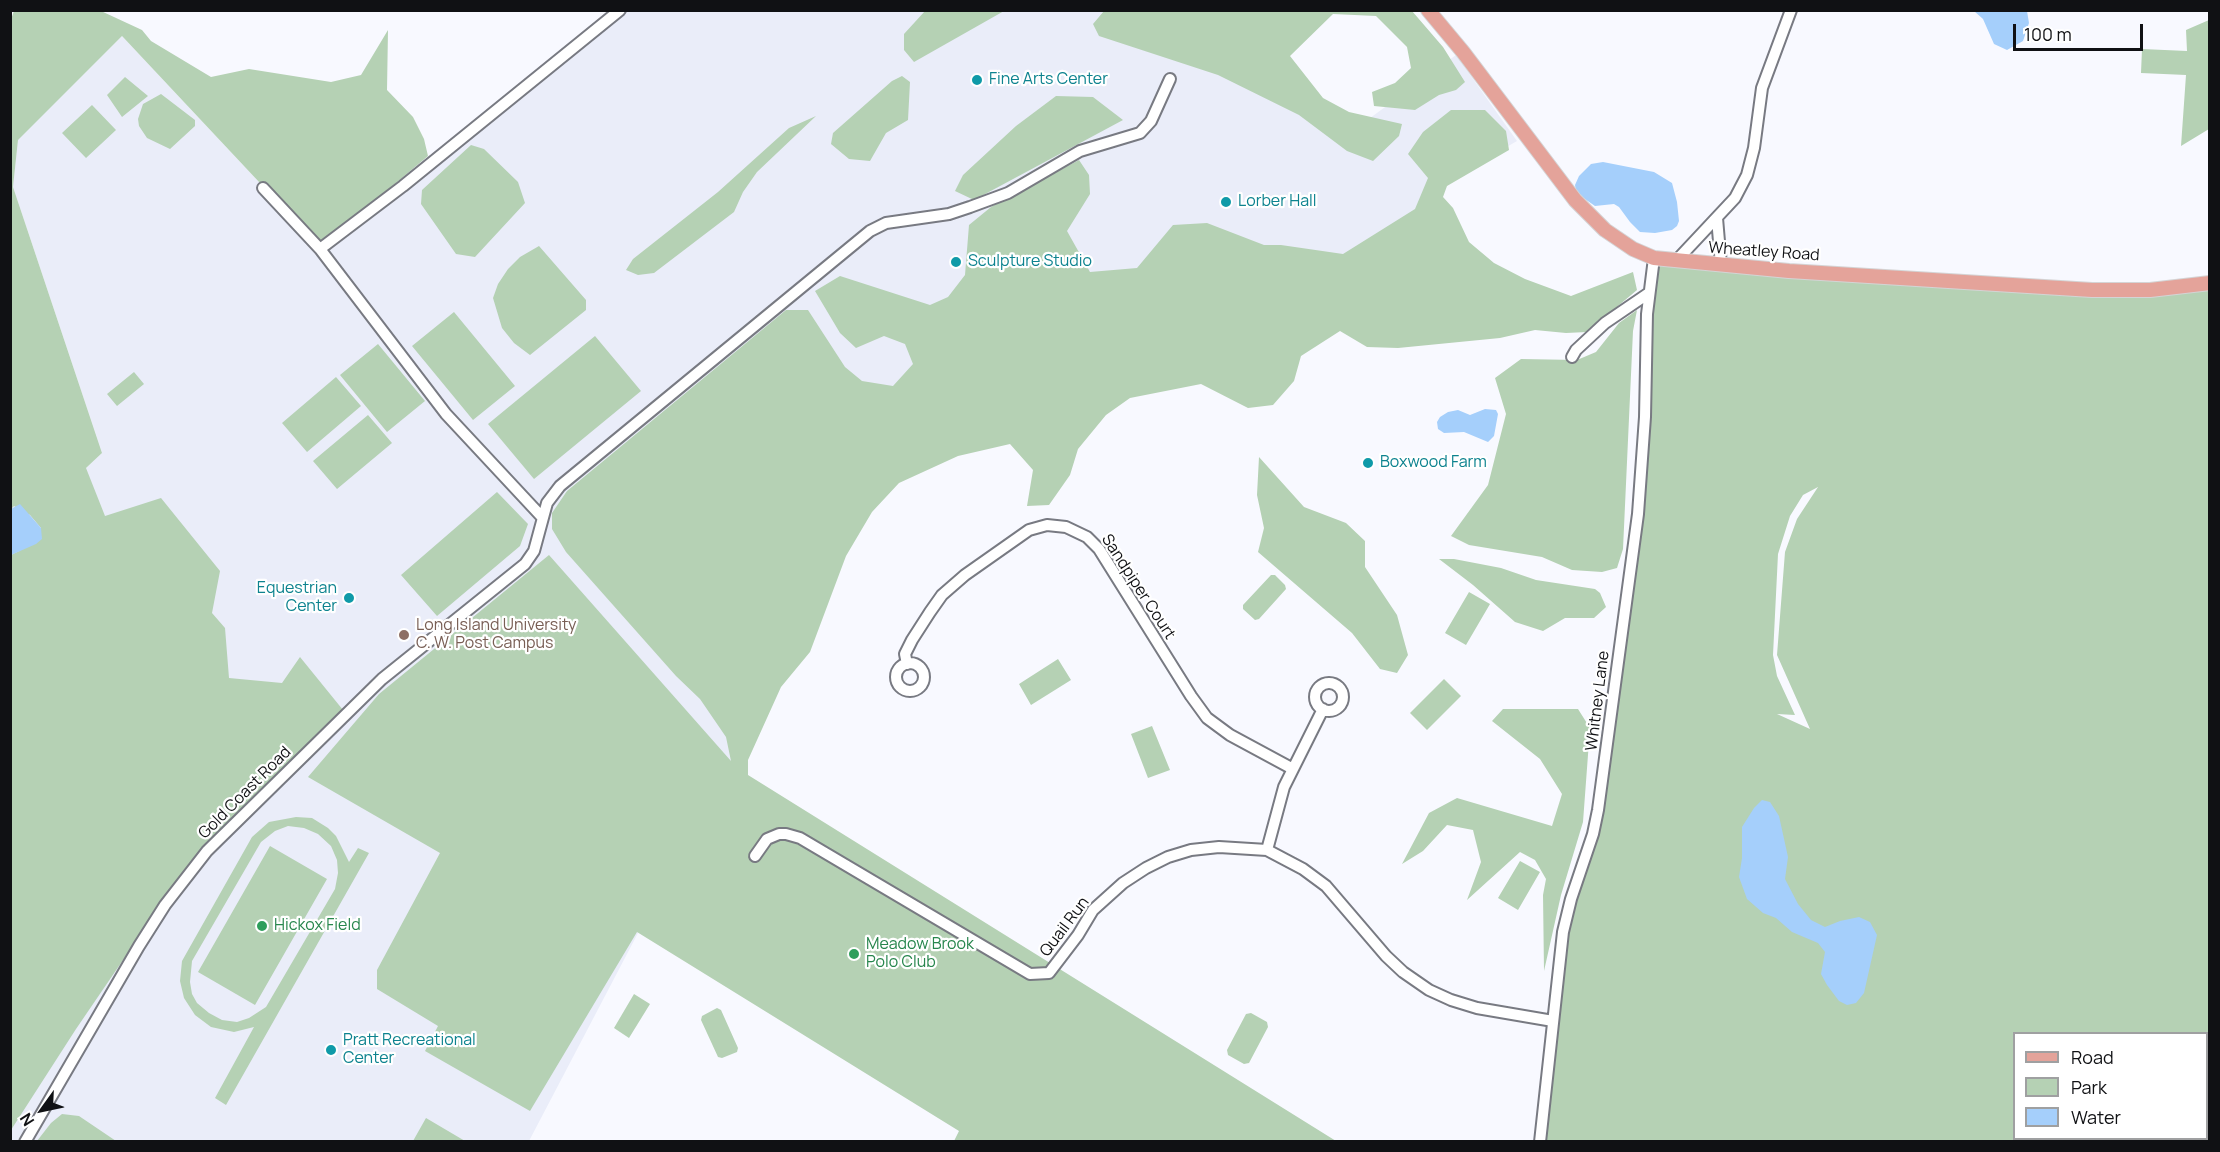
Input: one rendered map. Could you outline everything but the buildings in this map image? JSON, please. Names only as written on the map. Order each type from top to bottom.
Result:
[{"type":"main road","name":"Wheatley Road","points":[[1428,10],[1463,52],[1575,200],[1605,230],[1633,249],[1654,258],[1721,265],[2092,290],[2150,290],[2210,283]]},
{"type":"street","points":[[320,249],[411,179],[620,10]]},
{"type":"street","points":[[1676,261],[1735,198],[1747,175],[1754,148],[1762,88],[1791,10]]},
{"type":"street","name":"Gold Coast Road","points":[[25,1142],[138,946],[165,905],[207,851],[382,679],[525,564],[534,551],[547,503],[560,486],[870,231],[886,223],[949,214],[970,207],[1008,193],[1080,151],[1140,133],[1151,121],[1170,79]]},
{"type":"street","points":[[263,188],[320,249],[446,414],[542,517]]},
{"type":"street","points":[[1717,219],[1721,265]]},
{"type":"street","name":"Whitney Lane","points":[[1540,1142],[1563,932],[1571,899],[1593,834],[1610,734],[1639,503],[1649,293],[1654,258]]},
{"type":"street","points":[[1572,357],[1576,350],[1605,323],[1649,293]]},
{"type":"street","name":"Sandpiper Court","points":[[907,664],[905,654],[908,647],[930,612],[942,595],[965,575],[994,552],[1029,530],[1047,525],[1066,527],[1087,537],[1099,549],[1207,718],[1230,735],[1293,769]]},
{"type":"street","points":[[1267,850],[1284,787],[1323,709]]},
{"type":"street","name":"Quail Run","points":[[755,856],[767,839],[779,834],[800,838],[1030,974],[1050,973],[1093,910],[1146,868],[1168,857],[1191,850],[1219,847],[1267,850],[1303,869],[1326,886],[1386,956],[1403,972],[1429,990],[1451,1000],[1478,1008],[1553,1021]]},
{"type":"shaded area","name":"Long Island University C. W. Post Campus","points":[[620,11],[1313,11],[1261,54],[1351,132],[1456,55],[1517,141],[1429,192],[1474,280],[879,457],[736,767],[638,933],[529,1141],[11,1141],[10,493],[49,503],[102,453],[13,187],[18,139],[122,36],[320,247],[324,254]]},
{"type":"green space","points":[[14,11],[101,11],[142,30],[151,41],[211,77],[249,69],[331,82],[361,75],[388,30],[387,90],[413,117],[424,139],[428,156],[320,247],[122,36],[18,140],[13,187],[102,453],[86,468],[105,516],[161,498],[220,571],[212,613],[225,628],[229,678],[282,683],[300,657],[343,710],[226,825],[136,941],[11,1130],[11,555],[21,550],[41,528],[30,515],[14,506],[11,509],[10,22]]},
{"type":"green space","points":[[925,11],[1004,11],[914,62],[904,50],[904,34]]},
{"type":"green space","points":[[1104,11],[1412,11],[1443,47],[1465,82],[1456,90],[1439,95],[1415,110],[1374,106],[1372,92],[1395,83],[1411,68],[1407,47],[1376,16],[1333,14],[1290,56],[1323,98],[1349,112],[1402,124],[1399,136],[1373,161],[1347,151],[1299,115],[1218,75],[1099,36],[1093,24]]},
{"type":"green space","points":[[2209,20],[2209,129],[2181,146],[2186,75],[2141,73],[2142,49],[2187,51],[2186,30]]},
{"type":"green space","points":[[902,76],[910,82],[908,120],[886,133],[870,161],[849,159],[831,144],[833,133],[892,81]]},
{"type":"green space","points":[[125,77],[148,96],[122,117],[107,95]]},
{"type":"green space","points":[[161,94],[195,120],[195,126],[170,149],[147,138],[139,126],[138,119],[143,104]]},
{"type":"green space","points":[[1056,96],[1093,97],[1123,120],[974,200],[955,191],[963,175],[1016,126]]},
{"type":"green space","points":[[92,105],[116,130],[86,158],[62,133]]},
{"type":"green space","points":[[1451,110],[1485,110],[1506,131],[1509,150],[1447,186],[1443,197],[1453,208],[1469,242],[1494,263],[1525,279],[1571,296],[1633,272],[1637,290],[1587,332],[1566,333],[1535,330],[1500,338],[1398,348],[1367,347],[1340,331],[1301,356],[1294,381],[1273,405],[1248,408],[1201,384],[1130,398],[1106,415],[1078,449],[1070,475],[1049,505],[1027,506],[1033,470],[1010,444],[958,456],[899,483],[872,512],[846,556],[810,652],[781,687],[748,760],[748,775],[1336,1141],[954,1141],[959,1131],[637,932],[530,1111],[425,1051],[438,1026],[377,989],[377,970],[440,853],[308,777],[379,694],[549,555],[731,761],[726,737],[700,699],[676,676],[566,552],[552,529],[552,513],[567,491],[786,310],[808,310],[845,367],[862,381],[893,386],[913,364],[905,344],[884,336],[856,348],[840,333],[815,291],[840,276],[930,305],[948,297],[965,275],[969,225],[991,207],[1079,160],[1089,175],[1090,194],[1067,231],[1090,272],[1137,268],[1173,225],[1207,223],[1264,245],[1281,245],[1343,254],[1415,209],[1428,178],[1408,154],[1423,132]]},
{"type":"green space","points":[[816,116],[757,172],[743,192],[734,212],[654,273],[638,275],[626,270],[633,259],[718,192],[789,128]]},
{"type":"green space","points":[[471,145],[484,149],[518,182],[525,203],[475,257],[456,254],[421,204],[422,190]]},
{"type":"green space","points":[[539,246],[586,300],[586,310],[530,355],[514,343],[502,328],[493,298],[498,284],[508,269],[520,257]]},
{"type":"green space","points":[[1654,258],[2092,290],[2209,283],[2209,1141],[1540,1142],[1563,932],[1593,834],[1638,514]],"holes":[[[1818,487],[1797,519],[1785,552],[1777,655],[1810,729],[1777,714],[1795,715],[1777,676],[1773,655],[1778,554],[1790,516],[1803,495]]]},
{"type":"green space","points":[[1637,310],[1633,331],[1623,549],[1617,568],[1602,572],[1572,570],[1542,557],[1469,545],[1451,536],[1488,485],[1506,414],[1495,378],[1521,359],[1577,360],[1596,352],[1619,323]]},
{"type":"green space","points":[[454,312],[515,386],[473,420],[412,346]]},
{"type":"green space","points":[[595,336],[641,391],[534,479],[488,424]]},
{"type":"green space","points":[[378,344],[425,401],[387,432],[340,375]]},
{"type":"green space","points":[[134,372],[144,384],[117,406],[107,394]]},
{"type":"green space","points":[[336,377],[361,406],[307,452],[282,423]]},
{"type":"green space","points":[[368,415],[392,443],[337,489],[313,461]]},
{"type":"green space","points":[[1259,457],[1304,507],[1346,523],[1365,541],[1365,567],[1397,615],[1408,655],[1397,673],[1380,669],[1352,633],[1258,552],[1264,528],[1257,495]]},
{"type":"green space","points":[[497,492],[528,524],[520,546],[437,616],[401,575]]},
{"type":"green space","points":[[1439,559],[1454,559],[1501,568],[1536,580],[1595,589],[1600,593],[1606,607],[1594,618],[1565,618],[1543,631],[1515,622]]},
{"type":"green space","points":[[1271,575],[1275,575],[1286,589],[1259,619],[1255,620],[1243,609],[1243,605]]},
{"type":"green space","points":[[1469,592],[1490,604],[1466,645],[1445,633]]},
{"type":"green space","points":[[1058,659],[1071,680],[1031,705],[1019,684]]},
{"type":"green space","points":[[1444,679],[1461,696],[1427,730],[1410,713]]},
{"type":"green space","points":[[1503,709],[1578,709],[1590,728],[1583,822],[1561,895],[1544,971],[1543,895],[1546,879],[1535,860],[1520,852],[1467,900],[1481,862],[1473,830],[1447,825],[1423,851],[1402,864],[1429,813],[1457,798],[1552,826],[1562,794],[1540,759],[1492,721]]},
{"type":"green space","points":[[1152,726],[1170,770],[1148,778],[1131,734]]},
{"type":"green space","points":[[296,817],[312,818],[336,836],[349,862],[358,848],[369,853],[226,1105],[215,1098],[254,1027],[234,1032],[211,1027],[195,1015],[184,998],[180,981],[182,961],[252,837],[269,822]],"holes":[[[288,826],[304,828],[318,834],[331,846],[337,860],[338,873],[335,889],[266,1007],[249,1018],[237,1022],[222,1020],[197,1003],[192,994],[190,982],[192,961],[261,842],[275,831]]]},
{"type":"green space","name":"Hickox Field","points":[[270,846],[327,879],[255,1005],[198,972]]},
{"type":"green space","points":[[1520,861],[1540,872],[1518,910],[1498,898]]},
{"type":"green space","points":[[634,994],[650,1004],[629,1038],[614,1028]]},
{"type":"green space","points":[[717,1008],[721,1010],[738,1048],[737,1052],[722,1058],[718,1057],[701,1020],[702,1016]]},
{"type":"green space","points":[[1251,1013],[1267,1022],[1268,1027],[1249,1063],[1244,1064],[1228,1055],[1227,1050],[1246,1014]]},
{"type":"green space","points":[[62,1114],[79,1116],[116,1141],[37,1141],[51,1123]]},
{"type":"green space","points":[[426,1118],[465,1141],[413,1141]]},
{"type":"water","points":[[1974,11],[2027,11],[2029,23],[2023,41],[2007,50],[1994,44],[1983,19]]},
{"type":"water","points":[[1603,162],[1654,172],[1672,183],[1677,202],[1679,221],[1677,226],[1672,230],[1655,233],[1640,232],[1619,207],[1614,204],[1595,206],[1582,197],[1576,191],[1575,185],[1579,176],[1591,164]]},
{"type":"water","points":[[1485,409],[1496,410],[1498,414],[1494,436],[1488,442],[1464,432],[1444,433],[1438,429],[1437,422],[1448,412],[1458,410],[1470,415]]},
{"type":"water","points":[[20,504],[41,528],[42,539],[11,555],[11,509]]},
{"type":"water","points":[[1762,800],[1770,802],[1779,816],[1788,857],[1785,879],[1798,904],[1811,920],[1825,927],[1859,917],[1870,922],[1877,935],[1864,993],[1856,1003],[1847,1005],[1839,1001],[1827,985],[1821,974],[1825,952],[1818,943],[1792,932],[1776,918],[1763,913],[1747,899],[1739,877],[1742,858],[1742,827]]},
{"type":"place","name":"Fine Arts Center","points":[[977,80]]},
{"type":"place","name":"Lorber Hall","points":[[1226,202]]},
{"type":"place","name":"Sculpture Studio","points":[[956,262]]},
{"type":"place","name":"Boxwood Farm","points":[[1368,463]]},
{"type":"place","name":"Equestrian Center","points":[[349,598]]},
{"type":"place","name":"Long Island University C. W. Post Campus","points":[[404,635]]},
{"type":"place","name":"Hickox Field","points":[[262,926]]},
{"type":"place","name":"Meadow Brook Polo Club","points":[[854,954]]},
{"type":"place","name":"Pratt Recreational Center","points":[[331,1050]]}]
